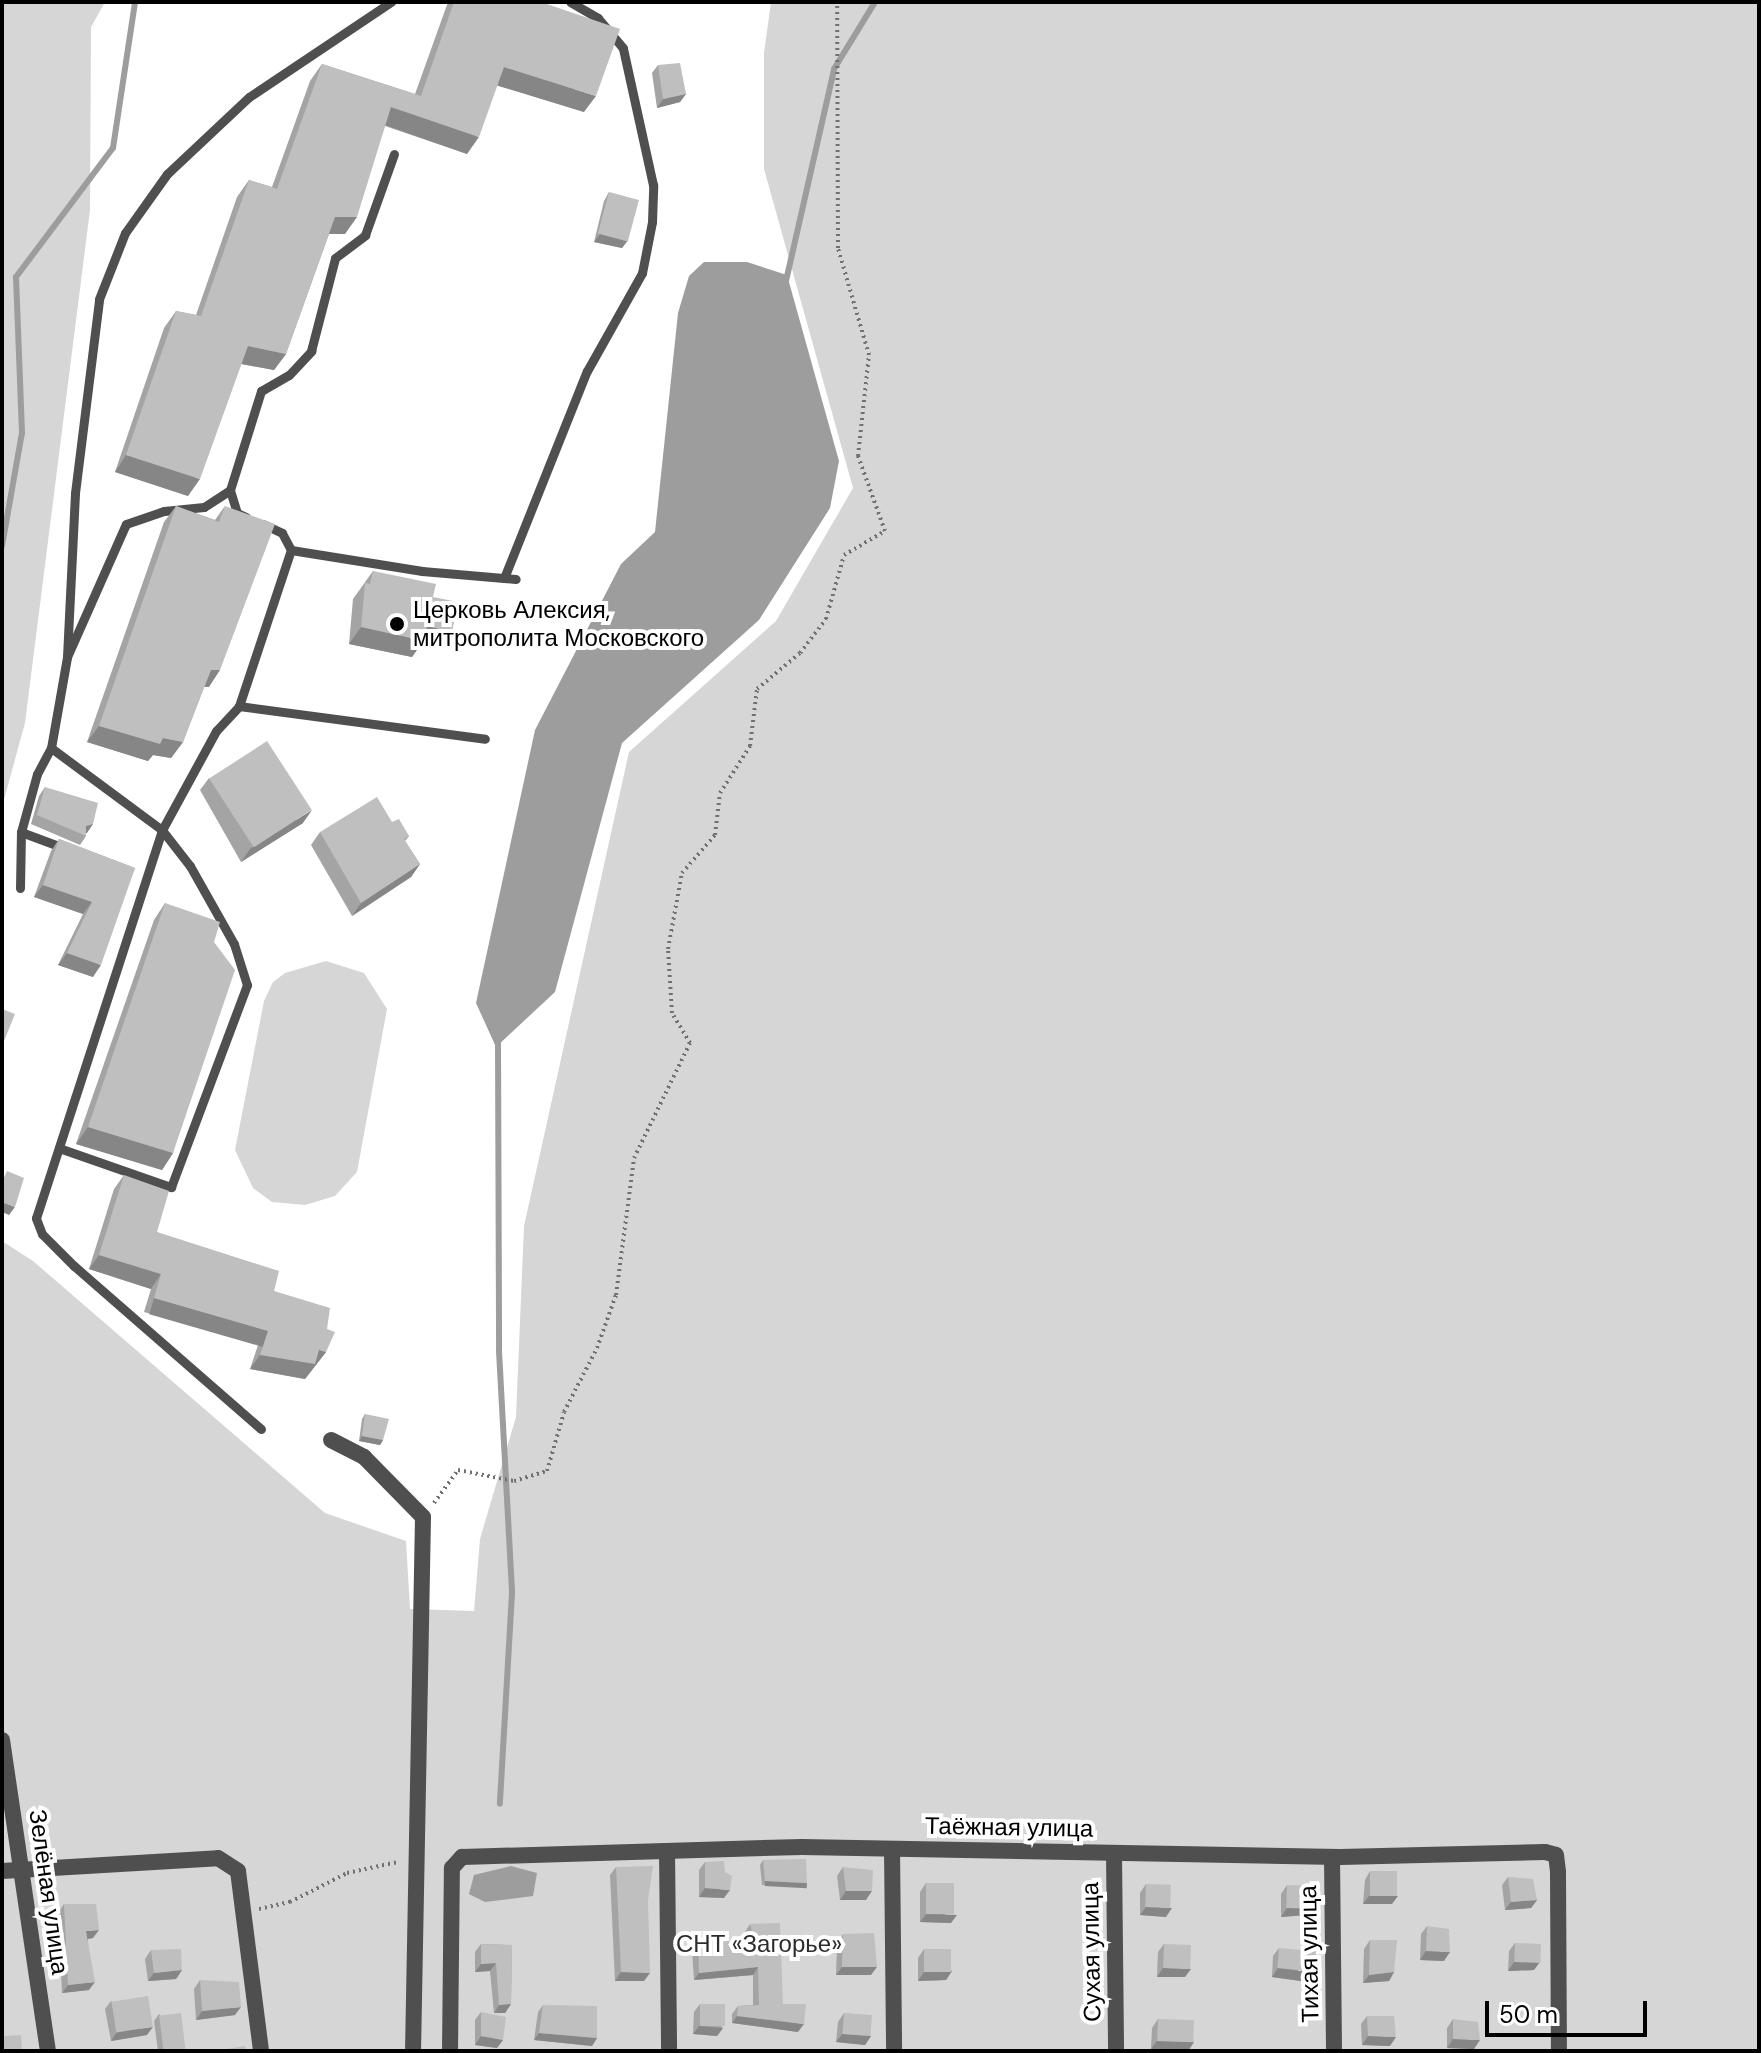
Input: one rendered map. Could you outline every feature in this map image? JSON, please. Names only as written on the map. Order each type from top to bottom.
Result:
[{"type":"street","points":[[331,1440],[364,1457],[423,1517],[413,2051]]},
{"type":"street","name":"Зелёная улица","points":[[2,1740],[48,2051]]},
{"type":"street","points":[[892,1849],[894,2051]]},
{"type":"street","name":"Таёжная улица","points":[[450,2051],[452,1868],[462,1857],[892,1849],[1332,1857],[1556,1855],[1559,2051]]},
{"type":"street","points":[[667,1851],[669,2051]]},
{"type":"street","name":"Сухая улица","points":[[1114,1853],[1116,2051]]},
{"type":"street","name":"Тихая улица","points":[[1332,1857],[1334,2051]]},
{"type":"street","points":[[2,1871],[218,1858],[238,1871],[261,2051]]},
{"type":"lane","points":[[20,888],[21,832],[37,774],[51,748],[67,657],[66,587],[99,299],[125,233],[167,174],[249,97],[391,2]]},
{"type":"lane","points":[[504,578],[587,371],[642,273],[652,222],[653,185],[623,48],[598,18],[570,2]]},
{"type":"lane","points":[[261,1429],[42,1234],[36,1218],[162,830],[216,731],[239,706],[291,550],[282,533],[237,513],[230,490],[261,391],[289,375],[311,351],[335,258],[365,235],[394,154]]},
{"type":"lane","points":[[67,657],[126,524],[164,511],[204,507],[230,490]]},
{"type":"lane","points":[[291,550],[516,579]]},
{"type":"lane","points":[[239,706],[485,739]]},
{"type":"lane","points":[[51,748],[162,830],[190,866],[234,944],[247,985],[171,1187],[59,1148]]},
{"type":"lane","points":[[21,832],[77,852]]},
{"type":"lane","points":[[133,872],[147,877]]},
{"type":"path","points":[[423,1517],[458,1470],[514,1481],[547,1471],[564,1412],[597,1348],[616,1295],[634,1158],[690,1043],[672,1013],[668,949],[682,873],[715,835],[720,793],[750,746],[757,689],[800,653],[826,619],[844,555],[885,531],[858,456],[869,355],[838,248],[837,2]]},
{"type":"path","points":[[245,1911],[290,1902],[347,1873],[416,1858]]},
{"type":"green space","points":[[2,2],[105,2],[91,27],[90,210],[25,723],[2,807]]},
{"type":"green space","name":"СНТ «Загорье»","points":[[771,2],[1759,2],[1759,2051],[2,2051],[2,1241],[33,1261],[325,1513],[406,1541],[410,1609],[474,1611],[480,1539],[516,1417],[524,1226],[629,752],[776,621],[853,488],[764,169],[764,53]]},
{"type":"green space","points":[[326,961],[364,973],[387,1009],[357,1172],[335,1196],[305,1205],[272,1202],[253,1188],[235,1150],[264,1001],[273,982],[285,973]]},
{"type":"shaded area","points":[[704,262],[747,262],[787,275],[839,461],[830,508],[759,620],[622,743],[555,992],[496,1047],[476,1003],[535,730],[621,564],[655,532],[678,313],[689,276]]},
{"type":"shaded area","points":[[511,1866],[537,1873],[533,1896],[485,1902],[469,1894],[474,1875]]},
{"type":"building","points":[[454,2],[541,2],[620,29],[596,96],[504,67],[479,137],[391,107],[357,217],[335,217],[286,354],[248,346],[200,479],[126,455],[176,311],[201,316],[249,180],[277,189],[322,64],[421,96]]},
{"type":"building","points":[[680,63],[686,94],[663,99],[658,65]]},
{"type":"building","points":[[609,192],[639,200],[628,242],[598,234]]},
{"type":"building","points":[[176,506],[219,522],[225,506],[275,524],[220,670],[211,670],[183,742],[163,738],[160,744],[99,726]]},
{"type":"building","points":[[373,571],[436,584],[433,597],[458,602],[452,632],[427,626],[424,641],[361,627],[365,583],[370,584]]},
{"type":"building","points":[[267,741],[312,810],[254,847],[209,779]]},
{"type":"building","points":[[45,787],[98,803],[93,824],[86,826],[86,836],[37,815]]},
{"type":"building","points":[[377,797],[392,822],[399,819],[409,836],[404,839],[420,864],[361,903],[320,832]]},
{"type":"building","points":[[59,839],[135,868],[101,965],[67,953],[92,902],[43,885]]},
{"type":"building","points":[[165,903],[220,922],[214,942],[235,970],[173,1153],[88,1127]]},
{"type":"building","points":[[2,1009],[15,1014],[4,1041],[2,1040]]},
{"type":"building","points":[[7,1171],[24,1178],[15,1207],[2,1202],[2,1182]]},
{"type":"building","points":[[124,1175],[169,1191],[157,1232],[279,1271],[274,1291],[330,1308],[327,1329],[335,1332],[326,1352],[319,1350],[315,1364],[260,1355],[268,1331],[154,1298],[161,1274],[99,1255]]},
{"type":"building","points":[[365,1414],[389,1419],[383,1440],[362,1436]]},
{"type":"building","points":[[806,1859],[807,1883],[765,1881],[763,1860]]},
{"type":"building","points":[[724,1861],[725,1872],[732,1876],[730,1890],[705,1888],[705,1862]]},
{"type":"building","points":[[653,1866],[648,1900],[650,1973],[621,1972],[616,1867]]},
{"type":"building","points":[[843,1867],[873,1870],[872,1891],[846,1891]]},
{"type":"building","points":[[1370,1871],[1397,1871],[1397,1896],[1370,1896]]},
{"type":"building","points":[[1508,1877],[1533,1879],[1537,1900],[1511,1902]]},
{"type":"building","points":[[926,1883],[954,1883],[954,1914],[926,1914]]},
{"type":"building","points":[[1146,1884],[1171,1885],[1170,1908],[1145,1907]]},
{"type":"building","points":[[1287,1885],[1312,1886],[1311,1909],[1286,1908]]},
{"type":"building","points":[[64,1904],[96,1904],[99,1930],[86,1931],[95,1982],[68,1985]]},
{"type":"building","points":[[780,1923],[783,2004],[806,2004],[804,2024],[737,2016],[738,2006],[759,2005],[758,1967],[699,1973],[698,1943],[754,1940],[750,1924]]},
{"type":"building","points":[[1427,1926],[1449,1929],[1450,1952],[1426,1951]]},
{"type":"building","points":[[874,1933],[877,1967],[842,1967],[843,1934]]},
{"type":"building","points":[[1370,1940],[1397,1940],[1394,1972],[1369,1975]]},
{"type":"building","points":[[1515,1943],[1541,1944],[1540,1963],[1514,1962]]},
{"type":"building","points":[[481,1944],[512,1945],[511,2004],[499,2005],[496,1963],[481,1964]]},
{"type":"building","points":[[1164,1944],[1191,1945],[1190,1969],[1163,1968]]},
{"type":"building","points":[[1279,1948],[1316,1951],[1314,1971],[1277,1968]]},
{"type":"building","points":[[181,1949],[182,1970],[154,1973],[151,1950]]},
{"type":"building","points":[[924,1949],[951,1949],[951,1972],[924,1972]]},
{"type":"building","points":[[200,1980],[239,1982],[241,2007],[202,2011]]},
{"type":"building","points":[[148,1996],[153,2027],[116,2032],[111,2002]]},
{"type":"building","points":[[700,2004],[725,2004],[725,2026],[700,2026]]},
{"type":"building","points":[[543,2005],[597,2006],[597,2038],[539,2033]]},
{"type":"building","points":[[481,2012],[506,2017],[503,2040],[481,2036]]},
{"type":"building","points":[[181,2013],[186,2051],[164,2051],[159,2016]]},
{"type":"building","points":[[844,2013],[872,2015],[870,2036],[843,2034]]},
{"type":"building","points":[[1367,2016],[1394,2016],[1396,2037],[1368,2036]]},
{"type":"building","points":[[1158,2019],[1194,2020],[1193,2042],[1157,2041]]},
{"type":"building","points":[[1453,2019],[1478,2022],[1480,2040],[1453,2039]]},
{"type":"building","points":[[21,2035],[22,2051],[3,2051],[2,2036]]},
{"type":"building","points":[[245,2046],[246,2051],[215,2051]]},
{"type":"waterway","points":[[2,546],[22,433],[16,277],[113,148],[135,2]]},
{"type":"waterway","points":[[786,281],[834,69],[875,2]]},
{"type":"waterway","points":[[498,1040],[499,1351],[512,1593],[500,1804]]},
{"type":"place","name":"Церковь Алексия, митрополита Московского","points":[[397,624]]}]
